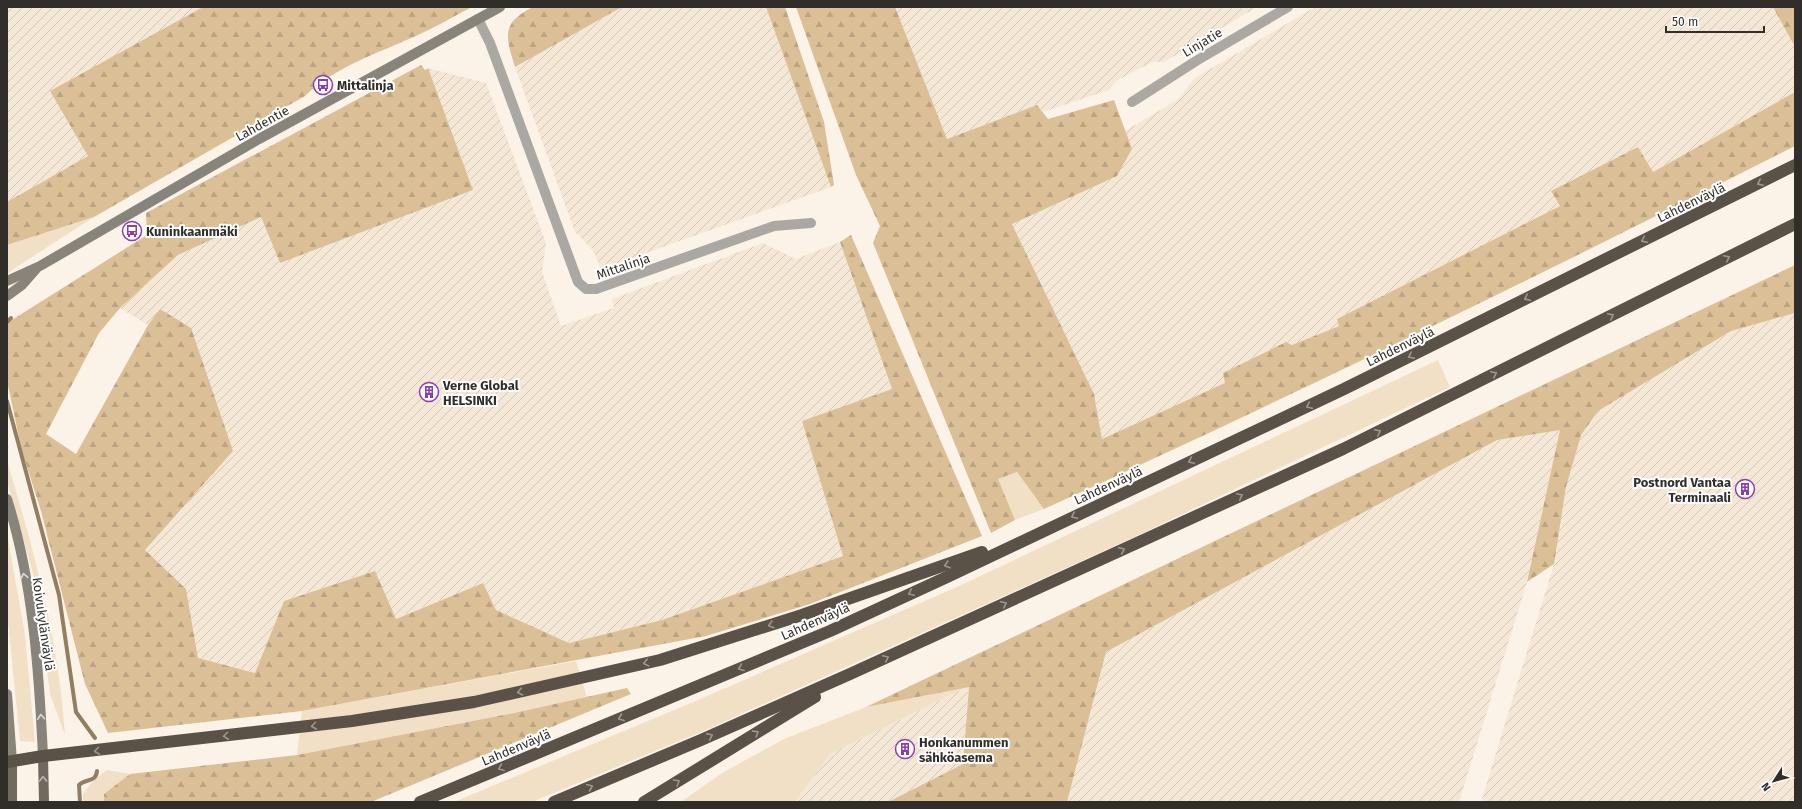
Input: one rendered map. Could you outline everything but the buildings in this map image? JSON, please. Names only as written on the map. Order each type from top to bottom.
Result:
[{"type":"highway","name":"Lahdenväylä","points":[[420,802],[830,631],[1344,389],[1795,165]]},
{"type":"highway","points":[[554,802],[701,740],[850,674],[1343,449],[1795,224]]},
{"type":"highway","points":[[9,762],[43,756],[345,722],[474,702],[660,660],[802,615],[1036,534]]},
{"type":"highway","points":[[644,802],[850,674]]},
{"type":"main road","name":"Lahdentie","points":[[7,281],[40,266],[260,139],[500,7]]},
{"type":"main road","name":"Lahdentie","points":[[7,296],[22,285],[40,266]]},
{"type":"main road","name":"Koivukylänväylä","points":[[7,499],[13,518],[31,614],[41,710],[44,802]]},
{"type":"main road","points":[[7,694],[12,802]]},
{"type":"street","name":"Linjatie","points":[[1132,102],[1196,61],[1288,7]]},
{"type":"street","name":"Mittalinja","points":[[478,19],[490,43],[578,282],[586,290],[596,289],[774,226],[811,223]]},
{"type":"shaded area","points":[[7,7],[203,7],[51,91],[88,156],[7,202]]},
{"type":"shaded area","points":[[622,7],[766,7],[831,187],[601,269],[593,250],[575,232],[515,67]]},
{"type":"shaded area","points":[[895,7],[1257,7],[1164,62],[1152,62],[1116,81],[1109,90],[1043,112],[1037,105],[947,139]]},
{"type":"shaded area","points":[[1315,7],[1773,7],[1795,47],[1795,92],[1653,172],[1638,147],[1551,191],[1560,206],[1337,319],[1339,326],[1292,345],[1286,342],[1223,373],[1226,383],[1102,439],[1094,394],[1012,224],[1117,176],[1132,149],[1125,131],[1177,100],[1195,78]]},
{"type":"shaded area","points":[[428,68],[486,83],[546,243],[542,272],[561,326],[614,308],[612,299],[763,243],[796,259],[840,242],[892,390],[802,421],[843,556],[662,620],[569,643],[496,610],[483,583],[395,619],[375,571],[284,601],[255,673],[198,658],[186,589],[145,550],[233,451],[161,310],[148,325],[120,308],[178,255],[261,217],[280,263],[473,190]]},
{"type":"shaded area","points":[[94,217],[15,268],[7,274],[7,245]]},
{"type":"shaded area","points":[[1795,313],[1795,802],[1481,802],[1554,564],[1566,487],[1581,434],[1598,411],[1731,331]]},
{"type":"shaded area","points":[[1438,360],[1450,387],[1128,540],[708,729],[532,802],[454,802],[698,700],[959,586]]},
{"type":"shaded area","points":[[1560,429],[1527,582],[1459,802],[1067,802],[1106,652],[1497,440]]},
{"type":"shaded area","points":[[7,461],[27,528],[44,596],[57,665],[65,735],[50,694],[36,584],[7,481]]},
{"type":"shaded area","points":[[1017,472],[1044,509],[1015,520],[997,479]]},
{"type":"shaded area","points":[[7,533],[25,635],[35,742],[20,741],[7,612]]},
{"type":"shaded area","points":[[576,661],[587,697],[514,713],[297,755],[302,711]]},
{"type":"shaded area","points":[[969,686],[963,764],[888,802],[795,802],[830,754]]},
{"type":"shaded area","points":[[969,686],[830,754],[795,802],[681,802],[722,773],[784,739],[866,707]]},
{"type":"shaded area","points":[[107,770],[130,774],[104,794],[104,802],[83,802],[83,794],[93,781]]},
{"type":"green space","points":[[203,7],[472,7],[425,32],[344,68],[330,76],[305,96],[94,217],[7,245],[7,202],[88,156],[50,91]]},
{"type":"green space","points":[[533,7],[622,7],[515,67],[509,48],[508,32],[510,25],[522,13]]},
{"type":"green space","points":[[766,7],[785,7],[824,122],[834,185],[831,187]]},
{"type":"green space","points":[[796,7],[895,7],[947,139],[1037,105],[1048,119],[1114,100],[1132,149],[1117,176],[1012,224],[1094,394],[1102,439],[1225,383],[1223,373],[1286,342],[1292,345],[1339,326],[1337,319],[1560,206],[1551,191],[1638,147],[1653,172],[1795,92],[1795,146],[1609,240],[1421,332],[1139,466],[1044,509],[1017,472],[998,479],[1015,520],[991,533],[873,243],[880,226],[856,175]]},
{"type":"green space","points":[[1773,7],[1795,7],[1795,47]]},
{"type":"green space","points":[[421,65],[425,70],[428,68],[473,190],[280,263],[261,217],[178,255],[120,308],[99,333],[46,434],[76,454],[148,325],[160,309],[191,328],[233,451],[145,550],[186,589],[198,658],[255,673],[284,601],[375,571],[396,619],[483,583],[496,610],[569,643],[662,620],[843,556],[802,421],[892,389],[840,242],[851,235],[982,536],[810,604],[706,636],[302,711],[108,733],[85,684],[41,511],[22,451],[7,381],[7,323],[147,235],[146,213]]},
{"type":"green space","points":[[1795,265],[1795,313],[1731,331],[1598,411],[1581,435],[1566,487],[1554,564],[1527,582],[1560,430],[1497,440],[1106,652],[1067,802],[888,802],[963,764],[969,687],[866,707]]},
{"type":"green space","points":[[627,688],[631,694],[371,802],[104,802],[104,794],[130,774],[297,755],[514,713]]},
{"type":"waterway","points":[[7,322],[11,318]]},
{"type":"waterway","points":[[7,401],[59,595],[76,712],[95,738]]},
{"type":"waterway","points":[[80,802],[79,785],[93,779],[97,771]]},
{"type":"place","name":"Mittalinja","points":[[323,85]]},
{"type":"place","name":"Kuninkaanmäki","points":[[132,231]]},
{"type":"place","name":"Verne Global HELSINKI","points":[[429,392]]},
{"type":"place","name":"Postnord Vantaa Terminaali","points":[[1745,489]]},
{"type":"place","name":"Honkanummen sähköasema","points":[[905,749]]}]
